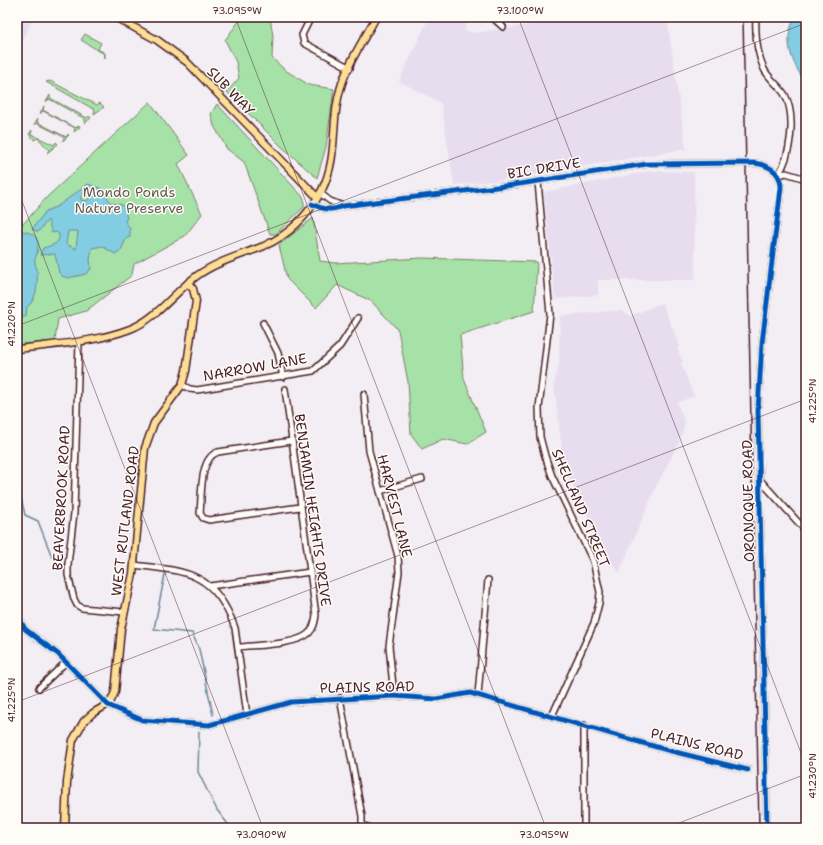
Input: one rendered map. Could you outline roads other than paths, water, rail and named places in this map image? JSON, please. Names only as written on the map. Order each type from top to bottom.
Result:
[{"type":"main road","name":"SUB WAY","points":[[115,17],[157,40],[187,62],[318,195]]},
{"type":"main road","points":[[17,349],[79,342],[111,335],[138,325],[151,316],[188,283],[216,264],[277,240],[293,227],[318,195],[328,174],[333,154],[340,89],[376,17]]},
{"type":"main road","name":"WEST RUTLAND ROAD","points":[[108,705],[115,692],[124,612],[134,565],[146,441],[154,423],[182,386],[186,371],[196,305],[194,291],[188,283]]},
{"type":"main road","points":[[65,828],[67,782],[73,740],[76,732],[84,721],[93,712],[108,705]]},
{"type":"street","points":[[311,17],[302,35],[304,43],[350,68]]},
{"type":"street","points":[[492,17],[502,27]]},
{"type":"street","points":[[756,17],[758,51],[762,65],[769,77],[783,93],[789,105],[789,149],[783,168],[778,175]]},
{"type":"street","name":"BIC DRIVE","points":[[312,204],[325,210],[336,209],[343,206],[538,182],[633,166],[682,163],[754,163],[769,167],[778,175]]},
{"type":"street","points":[[778,175],[786,173],[806,179]]},
{"type":"street","name":"ORONOQUE ROAD","points":[[767,828],[763,698],[761,481],[758,410],[762,343],[781,188],[778,175]]},
{"type":"street","name":"SHELLAND STREET","points":[[538,182],[550,314],[539,408],[540,436],[552,476],[593,561],[600,592],[594,623],[552,716]]},
{"type":"street","points":[[318,195],[343,206]]},
{"type":"street","name":"NARROW LANE","points":[[182,386],[190,390],[198,390],[313,371],[340,346],[358,318]]},
{"type":"street","points":[[263,323],[278,353],[283,377]]},
{"type":"street","name":"BEAVERBROOK ROAD","points":[[79,342],[74,513],[68,575],[77,605],[82,608],[124,612]]},
{"type":"street","name":"BENJAMIN HEIGHTS DRIVE","points":[[238,647],[292,640],[309,633],[315,622],[316,615],[285,389]]},
{"type":"street","name":"HARVEST LANE","points":[[364,394],[369,452],[398,561],[390,646],[394,696]]},
{"type":"street","points":[[291,441],[218,452],[210,456],[205,466],[200,513],[203,518],[209,520],[300,507]]},
{"type":"street","points":[[380,491],[422,479]]},
{"type":"street","points":[[761,481],[806,532]]},
{"type":"street","points":[[134,565],[179,570],[200,579],[220,596],[236,628],[247,715]]},
{"type":"street","points":[[210,586],[310,572]]},
{"type":"street","points":[[478,695],[488,580]]},
{"type":"street","points":[[17,614],[19,622]]},
{"type":"street","name":"PLAINS ROAD","points":[[19,622],[27,631],[53,650],[66,662],[108,705],[135,718],[162,723],[209,725],[286,703],[340,698],[394,696],[436,699],[464,693],[478,695],[667,750],[748,770]]},
{"type":"street","points":[[39,688],[66,662]]},
{"type":"street","points":[[340,698],[363,826],[369,828]]},
{"type":"street","points":[[584,725],[584,828]]},
{"type":"water","points":[[796,17],[806,17],[806,83],[796,68],[790,51],[789,34]]},
{"type":"water","points":[[88,184],[102,189],[111,203],[122,205],[127,210],[127,218],[125,221],[130,229],[130,237],[126,239],[121,250],[115,254],[102,246],[92,248],[90,259],[91,269],[86,274],[68,278],[62,276],[59,273],[55,254],[40,255],[43,248],[57,242],[59,234],[56,232],[52,233],[48,220],[38,232],[32,229],[46,211],[58,206]],"holes":[[[89,189],[95,191],[94,195],[86,201],[81,200],[81,195]],[[68,231],[78,231],[76,249],[66,244]]]},
{"type":"water","points":[[17,229],[33,234],[37,240],[38,248],[35,261],[37,270],[37,286],[35,296],[27,307],[26,316],[17,321]]},
{"type":"waterway","points":[[17,481],[25,515],[38,521],[52,557],[61,554]]},
{"type":"waterway","points":[[165,574],[154,629],[192,633],[199,649],[213,715]]},
{"type":"waterway","points":[[199,732],[198,772],[217,810],[231,828]]},
{"type":"railway","points":[[743,17],[759,828]]},
{"type":"park label","name":"Mondo Ponds Nature Preserve","points":[[129,200]]}]
